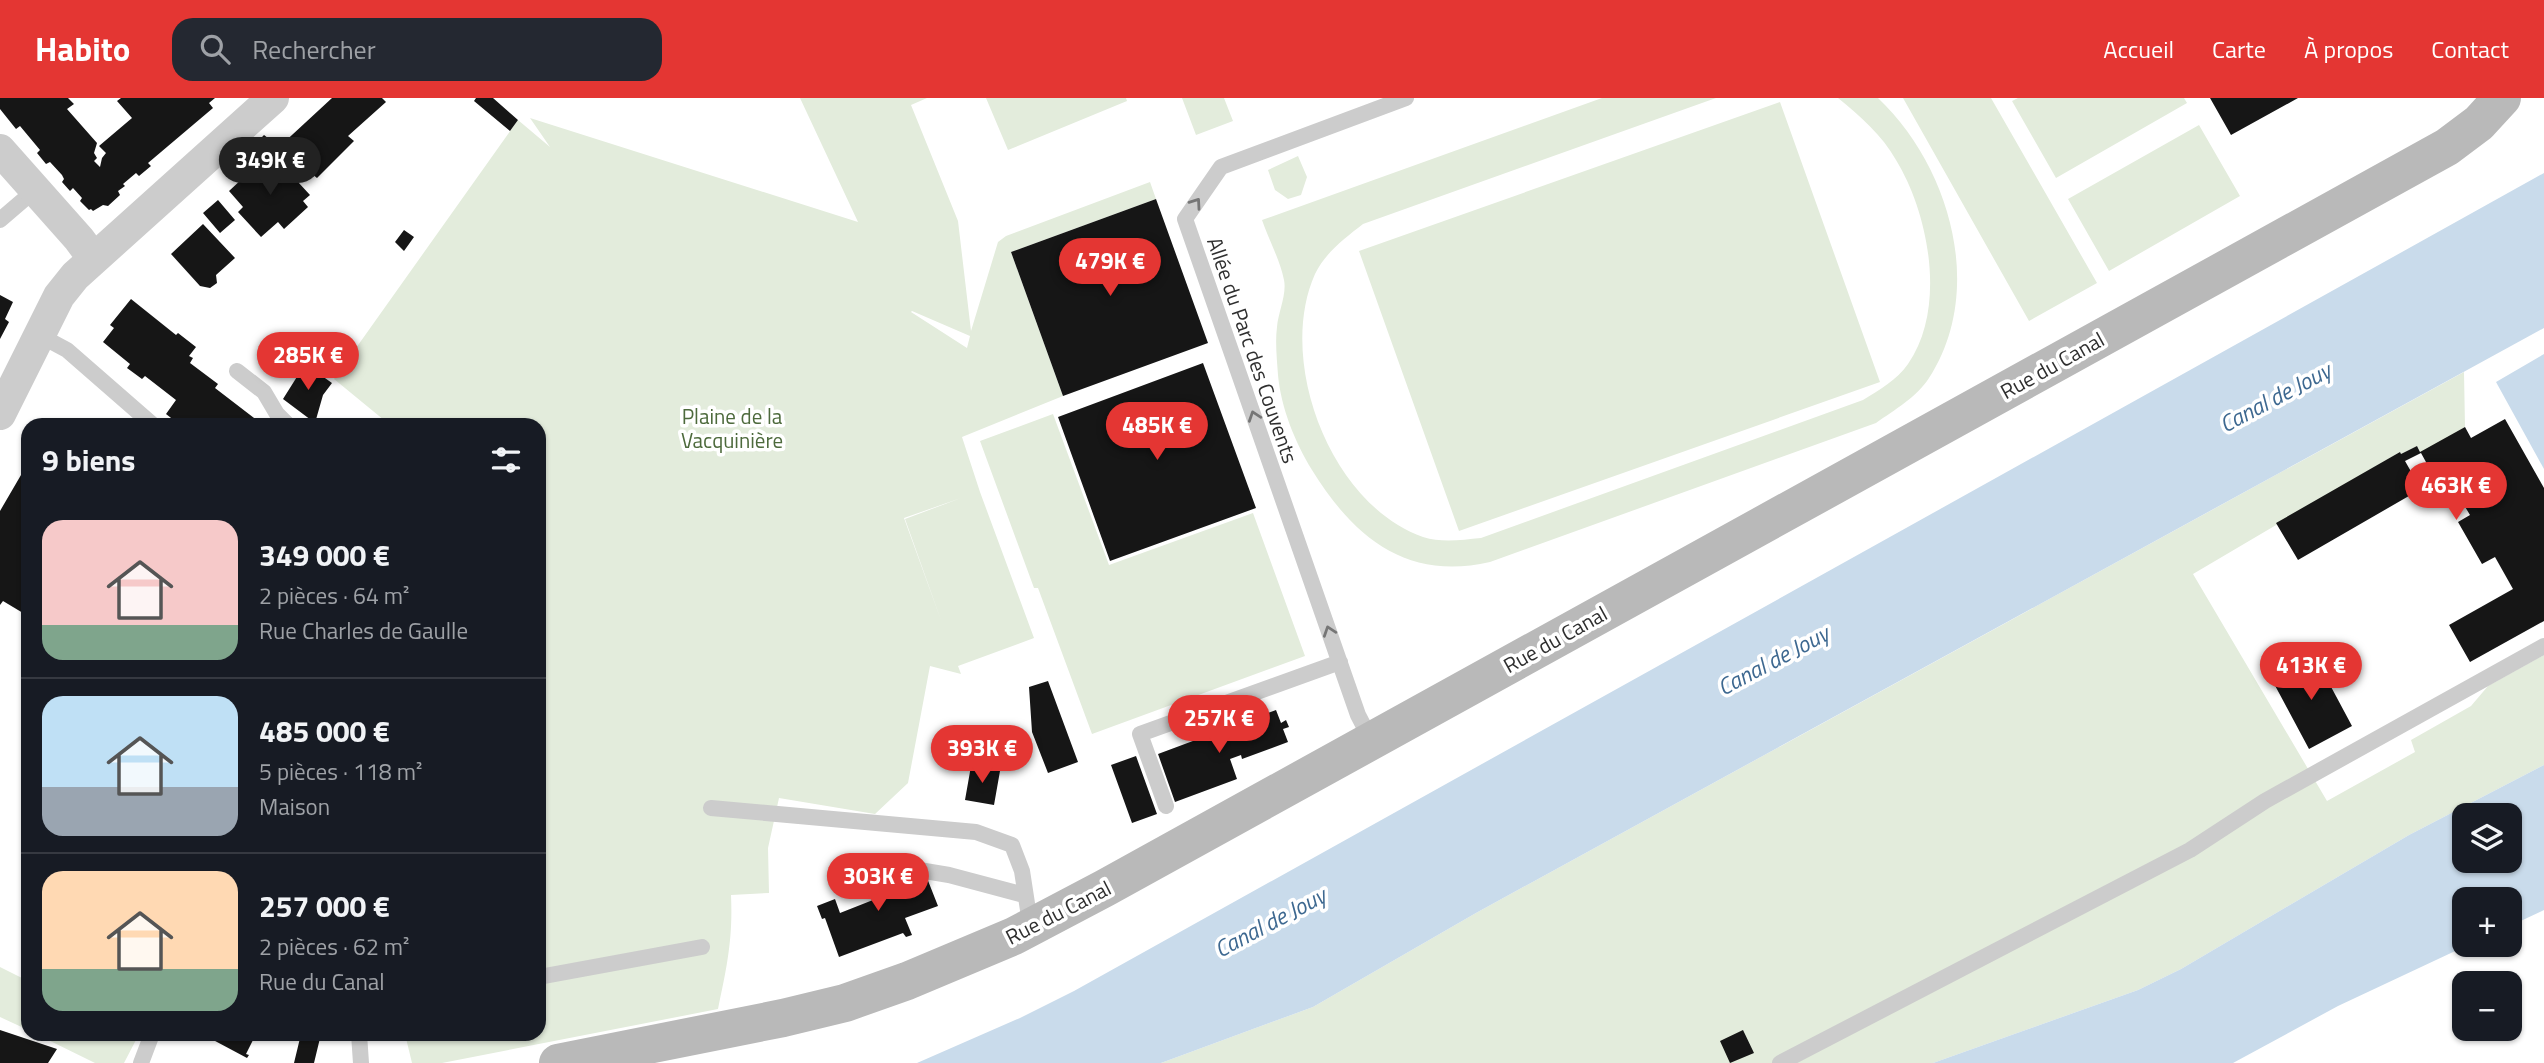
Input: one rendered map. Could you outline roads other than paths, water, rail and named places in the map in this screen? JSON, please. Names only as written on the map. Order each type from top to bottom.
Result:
[{"type":"street","points":[[0,414],[59,296],[93,258],[273,98]]},
{"type":"street","name":"Rue du Canal","points":[[558,1063],[783,1018],[845,1003],[907,981],[1030,910],[1371,740],[2447,147],[2479,123],[2502,98]]},
{"type":"street","points":[[0,150],[93,258]]},
{"type":"lane","name":"Allée du Parc des Couvents","points":[[1371,740],[1340,662],[1185,219],[1221,167],[1406,98]]},
{"type":"lane","points":[[0,220],[36,190]]},
{"type":"lane","points":[[39,335],[67,350],[145,418]]},
{"type":"lane","points":[[237,371],[264,392],[281,418]]},
{"type":"lane","points":[[1780,1063],[2190,850],[2265,801],[2544,646]]},
{"type":"lane","points":[[1166,806],[1140,734],[1340,662]]},
{"type":"lane","points":[[711,808],[976,832],[1012,845],[1022,871],[1030,910]]},
{"type":"lane","points":[[901,867],[949,875],[1030,910]]},
{"type":"lane","points":[[546,975],[702,947]]},
{"type":"lane","points":[[141,1063],[149,1041]]},
{"type":"lane","points":[[359,1041],[361,1063]]},
{"type":"water","name":"Canal de Jouy","points":[[2544,173],[2544,328],[1476,913],[1313,1007],[1161,1063],[917,1063],[1074,991]]},
{"type":"water","points":[[2544,354],[2544,469],[2496,382]]},
{"type":"water","points":[[2544,765],[2544,910],[2522,920],[2522,887],[2452,887],[2452,953],[2338,1006],[2233,1063],[1933,1063],[2138,990],[2181,969],[2409,835],[2452,813],[2452,873],[2522,873],[2522,803],[2471,803]]},
{"type":"park label","name":"Plaine de la Vacquinière","points":[[732,428]]}]
